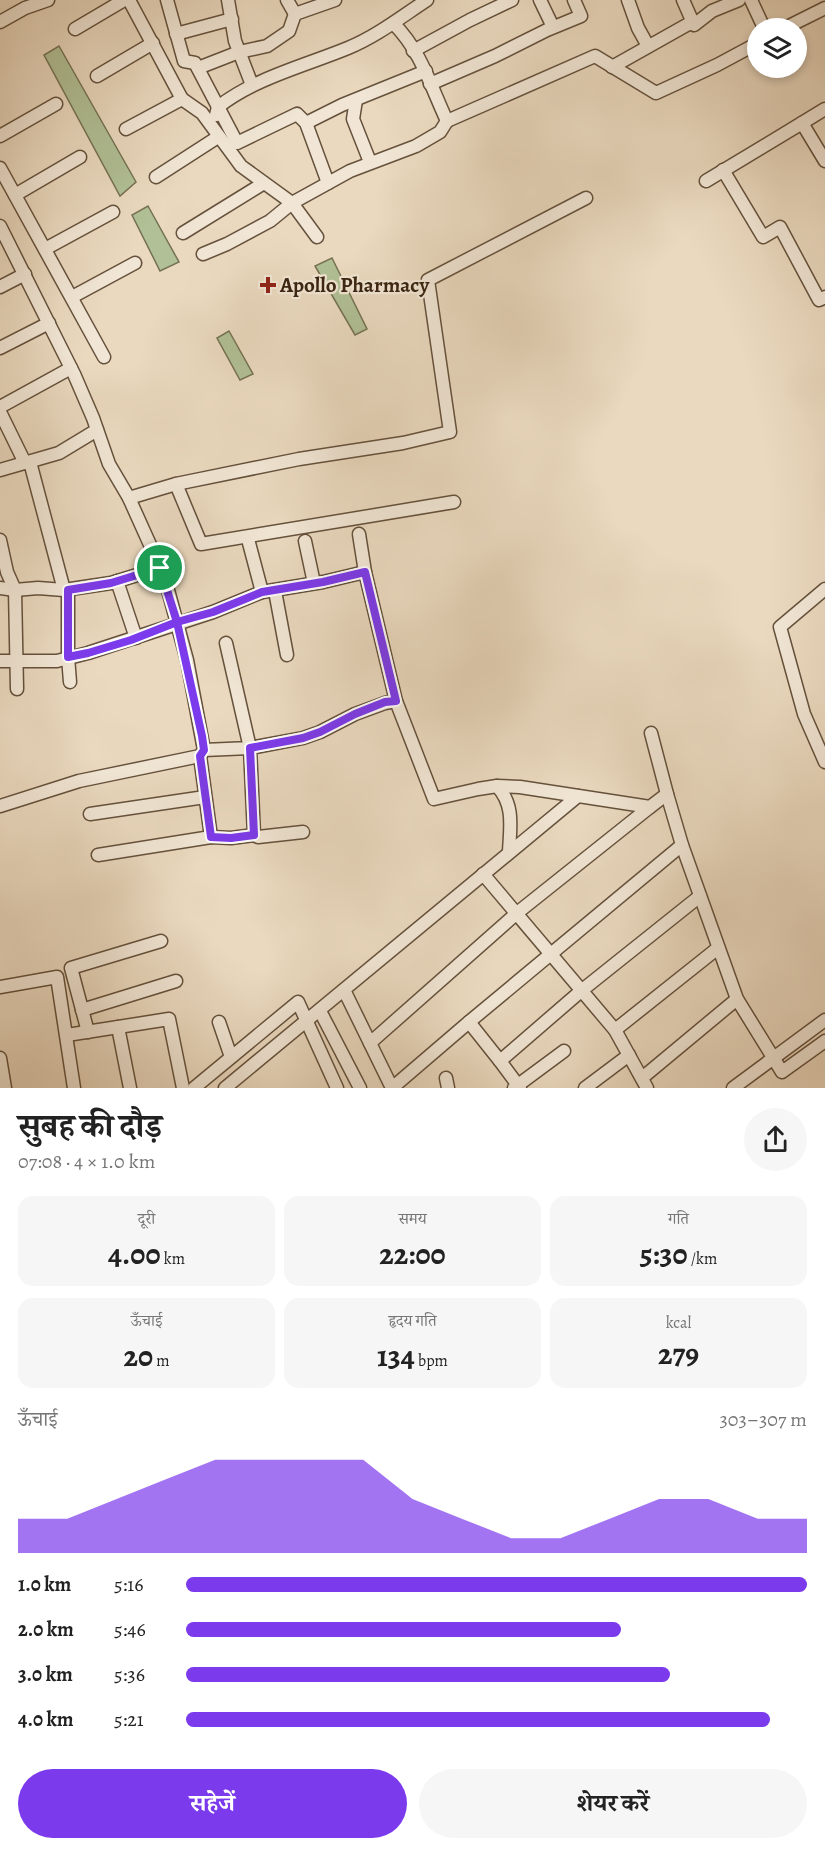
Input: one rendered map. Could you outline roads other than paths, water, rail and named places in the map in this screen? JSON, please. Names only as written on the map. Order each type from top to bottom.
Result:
[{"type":"street","points":[[0,22],[25,8],[48,0]]},
{"type":"street","points":[[75,29],[127,0],[153,43],[182,99],[202,113],[216,132],[234,148]]},
{"type":"street","points":[[166,0],[184,61],[195,63],[198,68],[218,107],[241,166],[292,203],[317,237]]},
{"type":"street","points":[[228,0],[235,41],[252,85]]},
{"type":"street","points":[[198,68],[239,52],[267,46],[289,31],[295,14],[287,0]]},
{"type":"street","points":[[295,14],[335,0]]},
{"type":"street","points":[[413,51],[512,0]]},
{"type":"street","points":[[540,0],[553,27]]},
{"type":"street","points":[[430,84],[487,60],[553,27],[582,16],[574,0]]},
{"type":"street","points":[[628,0],[638,28],[648,46]]},
{"type":"street","points":[[682,0],[694,25],[712,11],[738,0]]},
{"type":"street","points":[[751,0],[759,18]]},
{"type":"street","points":[[218,107],[252,85],[350,48],[394,24],[424,1]]},
{"type":"street","points":[[805,18],[825,8]]},
{"type":"street","points":[[176,34],[232,19]]},
{"type":"street","points":[[612,67],[692,22]]},
{"type":"street","points":[[394,24],[423,63],[447,121]]},
{"type":"street","points":[[97,76],[153,43]]},
{"type":"street","points":[[203,254],[270,221],[292,203],[350,171],[416,146],[440,132],[447,121],[587,58],[595,56],[603,59],[612,67],[656,93],[747,49]]},
{"type":"street","points":[[306,123],[356,99],[426,71]]},
{"type":"street","points":[[126,129],[182,99]]},
{"type":"street","points":[[356,99],[353,119],[370,162]]},
{"type":"street","points":[[0,136],[56,104]]},
{"type":"street","points":[[156,177],[216,132],[218,107]]},
{"type":"street","points":[[706,181],[825,110]]},
{"type":"street","points":[[234,148],[297,114],[306,123],[328,183]]},
{"type":"street","points":[[802,123],[825,161]]},
{"type":"street","points":[[15,195],[80,158]]},
{"type":"street","points":[[0,168],[104,357]]},
{"type":"street","points":[[723,170],[763,237],[780,228],[819,300],[825,297]]},
{"type":"street","points":[[183,233],[264,183]]},
{"type":"street","points":[[129,498],[176,484],[299,459],[403,443],[450,432],[428,280],[586,198]]},
{"type":"street","points":[[45,249],[114,212]]},
{"type":"street","points":[[0,226],[71,368],[110,464],[129,498],[160,568],[187,660],[202,753],[211,837]]},
{"type":"street","points":[[72,297],[135,263]]},
{"type":"street","points":[[0,287],[25,274]]},
{"type":"street","points":[[0,348],[49,323]]},
{"type":"street","points":[[70,682],[66,590],[28,463],[0,410],[71,368]]},
{"type":"street","points":[[0,470],[59,453],[97,430]]},
{"type":"street","points":[[176,484],[201,544],[454,502]]},
{"type":"street","points":[[359,534],[365,572],[396,701],[434,799],[497,786],[520,787],[650,807]]},
{"type":"street","points":[[0,540],[7,572],[15,590],[16,689]]},
{"type":"street","points":[[305,541],[314,583]]},
{"type":"street","points":[[249,543],[269,592],[287,655]]},
{"type":"street","points":[[0,588],[66,590],[117,581],[160,568]]},
{"type":"street","points":[[0,661],[57,661],[136,638],[269,592],[365,572]]},
{"type":"street","points":[[117,581],[136,638]]},
{"type":"street","points":[[825,590],[780,627],[804,714],[825,762]]},
{"type":"street","points":[[226,643],[250,748],[254,835]]},
{"type":"street","points":[[0,806],[79,781],[202,753],[250,748],[303,738],[385,702],[396,701]]},
{"type":"street","points":[[651,733],[682,844],[737,999],[782,1072],[825,1041]]},
{"type":"street","points":[[497,786],[504,794],[511,814],[509,852]]},
{"type":"street","points":[[369,1043],[517,913],[667,794]]},
{"type":"street","points":[[225,1088],[578,796]]},
{"type":"street","points":[[90,814],[205,797]]},
{"type":"street","points":[[98,855],[211,837],[231,838],[254,835],[258,837],[303,832]]},
{"type":"street","points":[[344,990],[392,1088],[682,844]]},
{"type":"street","points":[[483,874],[615,1030],[645,1083],[737,999]]},
{"type":"street","points":[[500,1061],[581,991],[700,896]]},
{"type":"street","points":[[88,1032],[70,968],[161,941]]},
{"type":"street","points":[[615,1030],[718,948]]},
{"type":"street","points":[[0,987],[57,976],[74,1088]]},
{"type":"street","points":[[82,1010],[176,981]]},
{"type":"street","points":[[194,1088],[298,1002],[337,1088]]},
{"type":"street","points":[[320,1011],[360,1088]]},
{"type":"street","points":[[67,1035],[169,1019],[183,1088]]},
{"type":"street","points":[[733,1088],[825,1020]]},
{"type":"street","points":[[219,1022],[231,1057]]},
{"type":"street","points":[[469,1022],[517,1087],[564,1051]]},
{"type":"street","points":[[118,1027],[130,1088]]},
{"type":"street","points":[[585,1088],[629,1055]]},
{"type":"street","points":[[0,1058],[5,1088]]},
{"type":"place","name":"Apollo Pharmacy","points":[[268,285]]}]
